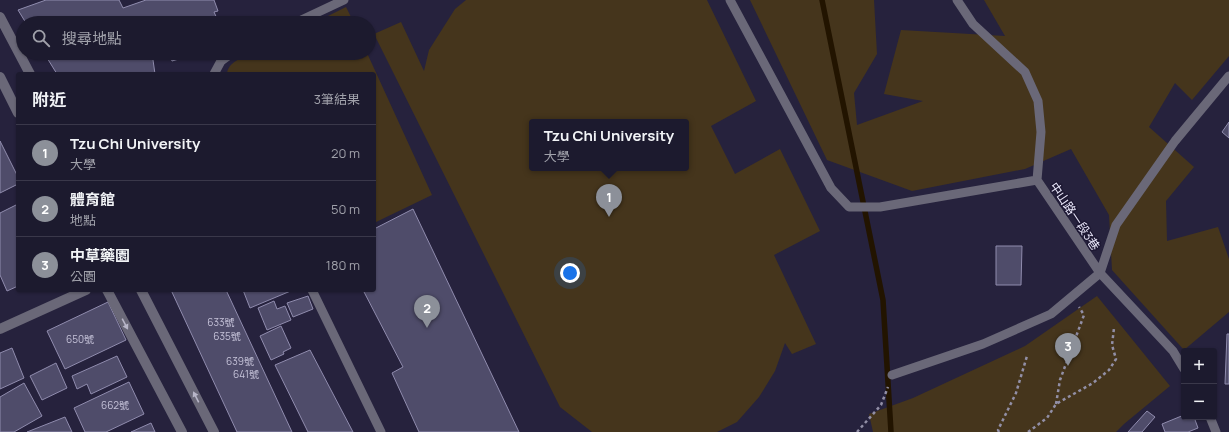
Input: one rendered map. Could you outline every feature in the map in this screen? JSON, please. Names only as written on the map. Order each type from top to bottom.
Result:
[{"type":"street","points":[[0,17],[16,47]]},
{"type":"street","points":[[23,60],[29,72]]},
{"type":"street","points":[[0,77],[16,109]]},
{"type":"street","points":[[0,329],[82,292]]},
{"type":"street","points":[[108,292],[182,432]]},
{"type":"street","points":[[142,292],[214,432]]},
{"type":"lane","points":[[310,16],[344,0]]},
{"type":"lane","points":[[730,0],[832,188],[849,208],[880,207],[1038,180]]},
{"type":"lane","name":"中山路一段3巷","points":[[957,0],[973,24],[1025,72],[1038,101],[1041,132],[1038,180],[1100,273],[1173,351],[1181,364]]},
{"type":"lane","points":[[215,72],[222,60]]},
{"type":"lane","points":[[892,375],[983,344],[1051,314],[1100,273],[1116,225],[1175,141],[1229,76]]},
{"type":"lane","points":[[313,292],[381,432]]},
{"type":"lane","points":[[1211,420],[1216,432]]},
{"type":"path","points":[[1028,432],[1047,418],[1056,404],[1060,380],[1084,315],[1072,296]]},
{"type":"path","points":[[1056,404],[1093,383],[1108,370],[1116,359],[1112,345],[1114,328]]},
{"type":"path","points":[[999,432],[998,430],[1016,393],[1027,356]]},
{"type":"path","points":[[857,432],[881,405],[892,375]]},
{"type":"shaded area","points":[[466,0],[707,0],[756,101],[711,126],[735,174],[780,149],[820,231],[774,255],[816,344],[792,354],[785,343],[775,371],[759,397],[737,422],[717,432],[592,432],[560,407],[376,38],[376,33],[401,22],[424,71],[429,50],[455,9]]},
{"type":"shaded area","points":[[750,0],[874,0],[877,54],[854,93],[857,125],[923,101],[884,94],[901,30],[1005,36],[984,0],[1229,0],[1229,56],[1192,100],[1175,83],[1149,127],[1194,167],[1166,201],[1167,241],[1218,227],[1229,259],[1229,312],[1186,348],[1182,348],[1112,270],[1109,215],[1071,149],[1025,169],[912,191],[827,160]]},
{"type":"shaded area","points":[[346,7],[350,16],[328,16]]},
{"type":"shaded area","points":[[238,60],[370,60],[376,72],[228,72],[233,63]]},
{"type":"shaded area","points":[[376,73],[432,195],[376,222]]},
{"type":"shaded area","points":[[1097,296],[1170,386],[1116,432],[873,432],[869,414],[913,398],[1025,346]]},
{"type":"building","points":[[46,0],[119,0],[123,8],[146,0],[214,0],[218,11],[214,12],[216,16],[22,16],[18,10]]},
{"type":"building","points":[[48,60],[153,60],[155,72],[56,72]]},
{"type":"building","points":[[1229,122],[1229,138],[1222,132]]},
{"type":"building","points":[[0,141],[16,173],[16,185],[0,193]]},
{"type":"building","points":[[16,205],[16,287],[7,291],[0,275],[0,213]]},
{"type":"building","points":[[413,209],[519,432],[419,432],[392,373],[403,367],[364,292],[376,292],[376,228]]},
{"type":"building","points":[[996,246],[1022,246],[1021,285],[996,285]]},
{"type":"building","points":[[172,292],[227,292],[292,432],[237,432]]},
{"type":"building","points":[[244,292],[288,292],[250,308]]},
{"type":"building","points":[[308,296],[313,309],[293,317],[287,303]]},
{"type":"building","points":[[274,301],[277,309],[285,306],[291,320],[267,330],[258,308]]},
{"type":"building","points":[[108,302],[126,340],[65,369],[47,331]]},
{"type":"building","points":[[281,326],[291,348],[283,352],[284,354],[271,360],[260,336]]},
{"type":"building","points":[[1227,334],[1229,334],[1229,384],[1225,384]]},
{"type":"building","points":[[12,348],[24,378],[0,389],[0,353]]},
{"type":"building","points":[[310,350],[353,432],[308,432],[275,365]]},
{"type":"building","points":[[117,356],[127,377],[91,394],[87,384],[77,389],[72,376]]},
{"type":"building","points":[[56,363],[67,388],[42,400],[30,376]]},
{"type":"building","points":[[129,382],[144,414],[106,432],[85,432],[74,408]]},
{"type":"building","points":[[24,383],[42,416],[14,432],[0,432],[0,397]]},
{"type":"building","points":[[1147,411],[1155,417],[1142,432],[1128,432]]},
{"type":"building","points":[[1181,416],[1181,420],[1195,420],[1198,428],[1188,432],[1165,432],[1162,424]]},
{"type":"building","points":[[65,417],[72,432],[27,432]]},
{"type":"building","points":[[151,423],[155,432],[131,432]]},
{"type":"waterway","points":[[822,0],[883,300],[891,432]]},
{"type":"place","name":"Tzu Chi University","points":[[609,217]]},
{"type":"place","name":"體育館","points":[[427,328]]},
{"type":"place","name":"中草藥園","points":[[1068,366]]}]
